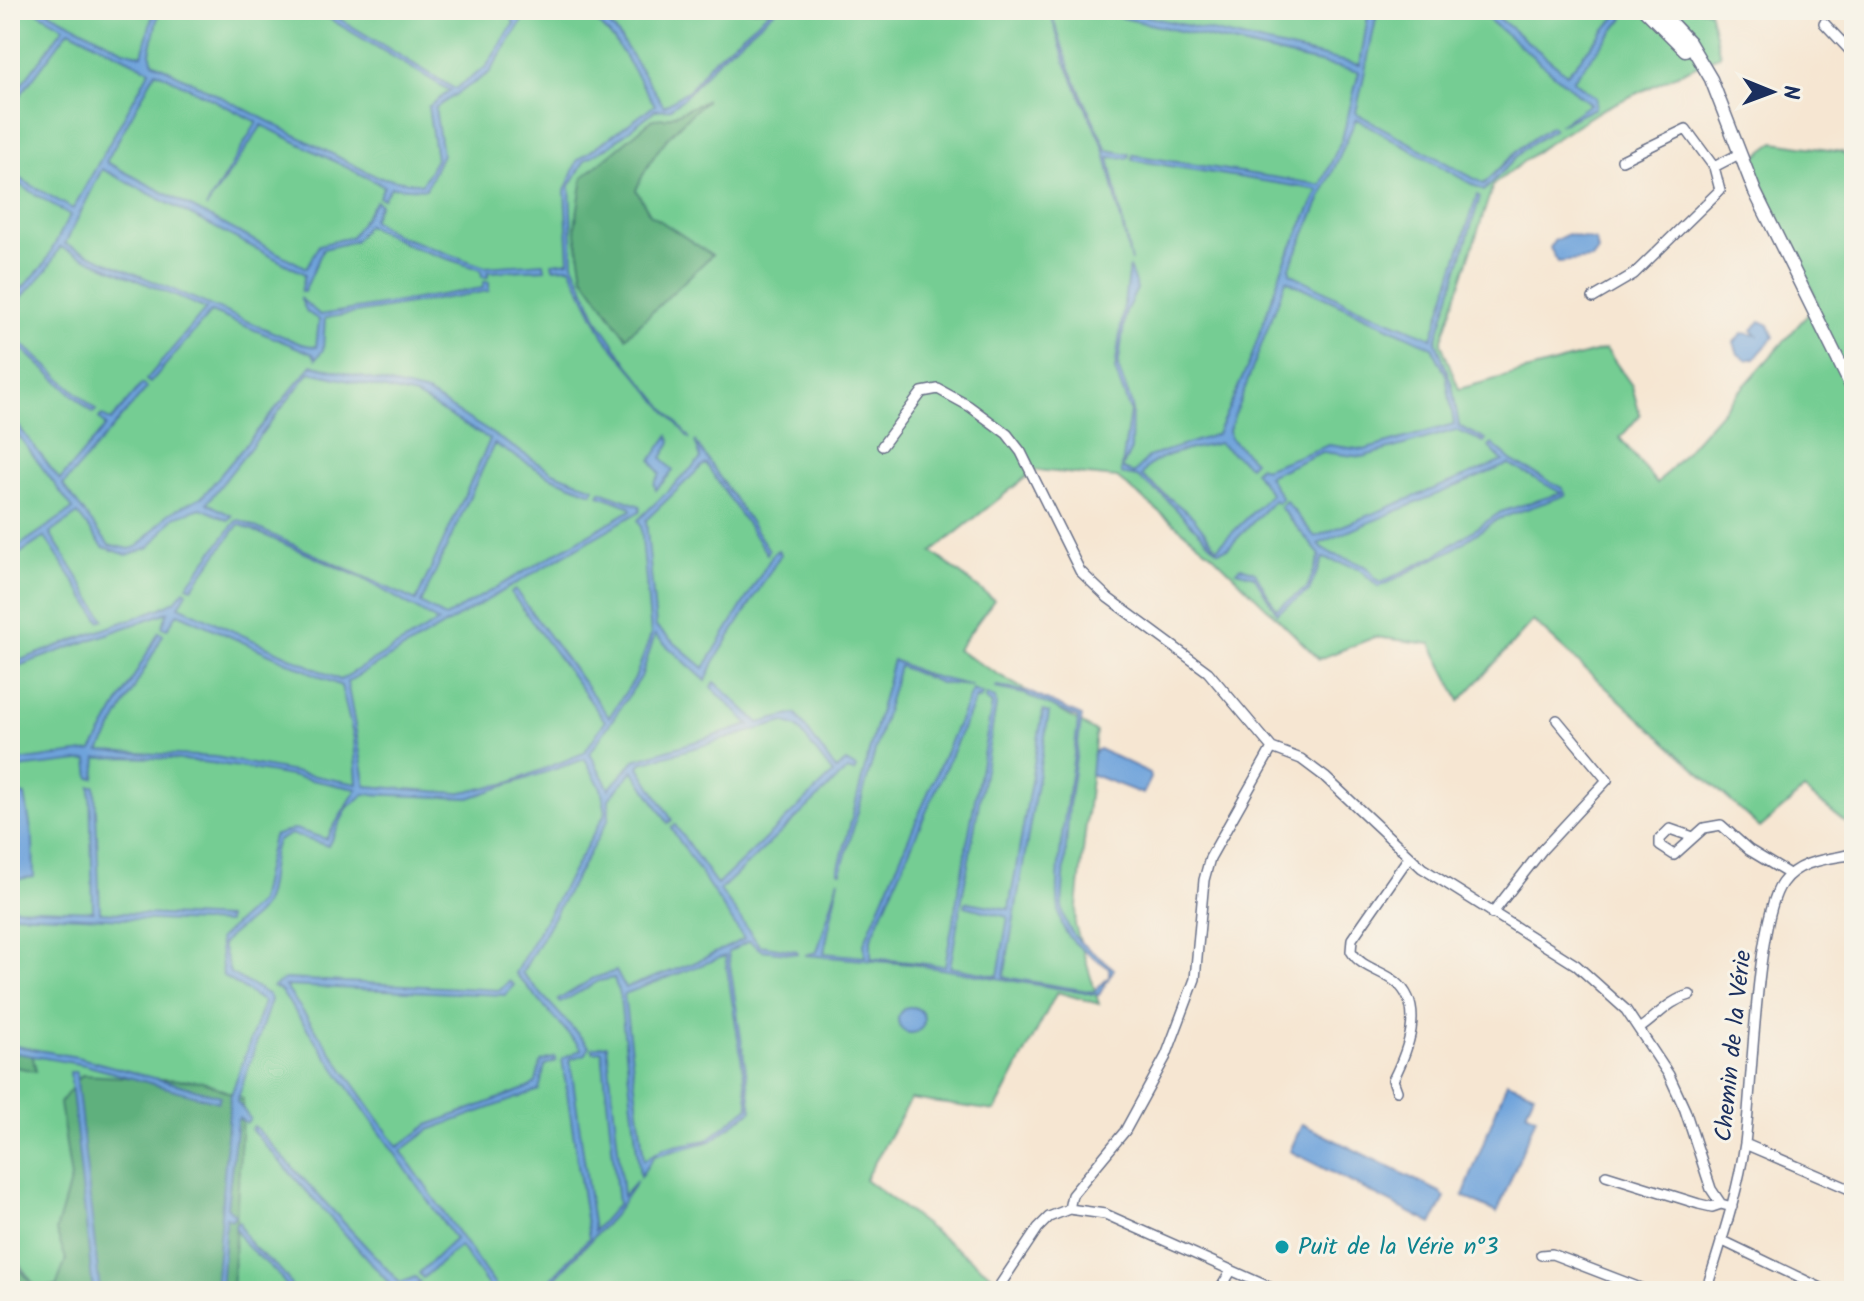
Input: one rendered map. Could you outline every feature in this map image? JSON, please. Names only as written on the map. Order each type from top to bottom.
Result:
[{"type":"main road","points":[[1645,10],[1670,28]]},
{"type":"main road","points":[[1659,10],[1670,28],[1701,63],[1715,89],[1739,154],[1854,392]]},
{"type":"street","points":[[1824,23],[1854,55]]},
{"type":"street","points":[[1593,298],[1634,274],[1715,196],[1721,185],[1714,167],[1686,129],[1622,160]]},
{"type":"street","points":[[1714,167],[1739,154]]},
{"type":"street","points":[[882,446],[922,392],[938,389],[969,406],[1007,434],[1021,452],[1080,571],[1108,598],[1208,672],[1272,748],[1301,759],[1325,777],[1409,857],[1451,889],[1576,965],[1626,1010],[1669,1075],[1685,1110],[1711,1189],[1721,1204]]},
{"type":"street","points":[[1492,914],[1542,850],[1607,780],[1557,720]]},
{"type":"street","points":[[1069,1209],[1072,1195],[1125,1131],[1166,1056],[1195,979],[1204,880],[1210,858],[1272,748]]},
{"type":"street","points":[[1693,837],[1704,828],[1721,825],[1749,850],[1789,874],[1811,863],[1854,854]]},
{"type":"street","points":[[1397,1091],[1393,1080],[1412,1030],[1408,1003],[1395,981],[1357,960],[1351,951],[1352,939],[1409,857]]},
{"type":"street","name":"Chemin de la Vérie","points":[[1706,1291],[1732,1207],[1745,1144],[1769,915],[1774,896],[1789,874]]},
{"type":"street","points":[[1639,1029],[1657,1017],[1674,999],[1690,995]]},
{"type":"street","points":[[1745,1144],[1854,1191]]},
{"type":"street","points":[[1606,1175],[1699,1204],[1732,1207]]},
{"type":"street","points":[[996,1291],[1038,1228],[1049,1217],[1069,1209],[1105,1214],[1278,1291]]},
{"type":"street","points":[[1721,1240],[1827,1291]]},
{"type":"street","points":[[1541,1255],[1552,1254],[1648,1291]]},
{"type":"street","points":[[1219,1291],[1231,1271]]},
{"type":"green space","points":[[10,10],[1709,10],[1720,55],[1601,110],[1541,148],[1493,185],[1441,343],[1459,389],[1606,349],[1632,386],[1640,415],[1620,438],[1657,484],[1818,303],[1751,160],[1775,142],[1842,152],[1854,163],[1854,829],[1804,790],[1760,828],[1533,621],[1460,701],[1431,644],[1375,637],[1319,659],[1213,555],[1117,478],[1035,470],[932,552],[994,600],[957,650],[1096,732],[1075,925],[1099,1004],[1057,992],[995,1111],[911,1099],[865,1179],[1006,1286],[1002,1291],[231,1291],[82,1076],[63,1286],[35,1286],[10,1251]]},
{"type":"green space","points":[[707,100],[666,140],[649,163],[636,190],[650,214],[712,255],[626,337],[583,276],[575,227],[583,177],[653,119],[667,118]]},
{"type":"green space","points":[[10,1047],[31,1049],[36,1071],[10,1066]]},
{"type":"green space","points":[[82,1075],[203,1081],[243,1099],[232,1291],[10,1291],[10,1258],[35,1286],[56,1287],[66,1259],[56,1231],[71,1179],[60,1103]]},
{"type":"water","points":[[34,10],[45,10],[123,50],[142,55],[154,10],[159,10],[150,53],[153,62],[377,177],[422,184],[436,159],[428,107],[450,91],[315,10],[325,10],[455,89],[486,67],[514,23],[506,10],[513,10],[522,21],[489,73],[435,108],[442,154],[426,189],[391,187],[383,199],[379,197],[384,186],[262,125],[206,208],[257,122],[156,71],[106,162],[306,268],[319,245],[351,237],[376,201],[380,204],[372,220],[396,235],[485,267],[544,263],[545,269],[488,272],[488,277],[482,277],[481,270],[412,247],[367,225],[355,241],[323,249],[304,292],[301,292],[305,274],[102,169],[65,244],[301,344],[316,347],[319,320],[307,312],[300,298],[320,315],[483,288],[483,282],[489,282],[489,291],[325,318],[323,350],[316,359],[313,354],[211,312],[150,383],[146,380],[206,309],[60,247],[47,270],[10,310],[10,301],[44,265],[70,215],[10,179],[10,173],[73,209],[150,70],[69,30],[10,109],[10,100],[64,27]]},
{"type":"water","points":[[586,10],[594,10],[617,33],[664,106],[690,89],[712,61],[771,10],[776,10],[718,60],[684,98],[669,109],[655,110],[608,147],[585,160],[570,186],[573,263],[599,322],[630,367],[690,439],[604,337],[570,267],[553,268],[552,263],[569,261],[565,191],[577,161],[655,105],[615,41]]},
{"type":"water","points":[[1050,10],[1071,71],[1107,150],[1129,154],[1129,158],[1109,157],[1131,262],[1104,148],[1065,62]]},
{"type":"water","points":[[1088,10],[1119,10],[1360,65],[1369,10],[1378,10],[1356,113],[1484,184],[1520,148],[1551,126],[1554,129],[1524,149],[1484,191],[1356,119],[1290,273],[1351,305],[1432,338],[1477,195],[1480,197],[1436,341],[1452,385],[1459,426],[1486,440],[1484,442],[1456,430],[1362,457],[1322,452],[1268,476],[1282,498],[1277,503],[1274,500],[1228,548],[1218,551],[1163,496],[1137,477],[1121,474],[1130,411],[1115,370],[1129,267],[1137,289],[1126,311],[1118,367],[1132,405],[1131,450],[1122,468],[1134,474],[1148,457],[1217,434],[1250,361],[1284,263],[1319,190],[1132,160],[1133,155],[1321,185],[1342,139],[1359,72]],"holes":[[[1286,280],[1432,347],[1446,375],[1454,424],[1364,450],[1329,445],[1264,469],[1259,466],[1254,471],[1271,494],[1217,548],[1193,517],[1142,476],[1147,468],[1165,457],[1219,443],[1249,466],[1254,461],[1230,438],[1229,430]]]},
{"type":"water","points":[[1477,10],[1489,10],[1567,74],[1619,13],[1624,18],[1573,80],[1596,98],[1595,108],[1559,125],[1590,104]]},
{"type":"water","points":[[1568,234],[1596,241],[1598,251],[1592,259],[1558,262],[1550,248],[1554,241]]},
{"type":"water","points":[[1760,321],[1769,325],[1774,337],[1755,358],[1746,360],[1738,354],[1734,342],[1743,333],[1757,335],[1752,330]]},
{"type":"water","points":[[10,333],[96,410],[93,413],[10,338]]},
{"type":"water","points":[[312,365],[427,393],[553,472],[594,488],[592,493],[551,477],[494,444],[421,603],[445,617],[631,510],[629,506],[599,495],[601,491],[640,506],[640,511],[347,682],[366,786],[457,793],[509,783],[584,753],[605,721],[511,593],[515,590],[609,717],[635,678],[651,635],[638,520],[701,459],[695,441],[769,550],[767,554],[706,464],[702,466],[646,520],[656,627],[704,668],[774,553],[778,550],[781,554],[714,662],[706,681],[655,635],[641,677],[590,753],[609,789],[635,760],[750,725],[711,687],[715,682],[759,723],[796,714],[836,770],[846,762],[856,768],[854,772],[847,770],[720,890],[759,945],[797,951],[798,954],[761,950],[749,941],[728,952],[752,1110],[711,1141],[654,1156],[640,1177],[620,998],[614,978],[599,981],[560,1003],[558,1000],[594,978],[616,971],[625,988],[694,963],[744,939],[671,828],[675,825],[717,885],[833,774],[797,727],[784,722],[641,763],[639,767],[672,820],[668,823],[633,770],[609,799],[609,818],[522,973],[589,1046],[586,1054],[570,1059],[594,1231],[618,1204],[602,1051],[593,1052],[592,1048],[607,1045],[623,1196],[637,1181],[613,1216],[543,1291],[539,1291],[589,1238],[562,1059],[582,1049],[515,973],[606,812],[601,788],[585,759],[469,798],[365,794],[348,807],[328,846],[291,834],[277,841],[264,903],[256,915],[222,945],[230,973],[269,995],[271,1000],[237,1101],[250,1119],[246,1123],[239,1118],[237,1121],[227,1207],[235,1215],[232,1220],[226,1217],[221,1291],[215,1291],[230,1098],[264,1002],[223,976],[219,939],[259,902],[273,836],[295,829],[326,839],[357,789],[228,765],[162,758],[97,758],[95,778],[90,778],[88,760],[10,769],[10,762],[92,751],[159,632],[163,635],[100,751],[215,757],[357,784],[354,739],[341,686],[178,613],[167,629],[162,627],[168,612],[10,669],[10,664],[161,608],[175,601],[184,590],[187,592],[179,606],[340,680],[438,622],[362,578],[239,524],[192,588],[187,586],[236,521],[240,520],[416,601],[490,440],[416,396],[310,372],[207,503],[232,516],[228,520],[201,508],[174,517],[150,547],[127,555],[103,547],[78,514],[50,533],[104,619],[100,621],[45,537],[10,560],[10,552],[73,509],[10,424],[10,415],[60,480],[106,426],[99,418],[102,415],[111,421],[142,384],[147,388],[63,485],[109,545],[130,549],[139,546],[168,514],[203,496]],"holes":[[[725,956],[749,1107],[707,1140],[664,1148],[644,1160],[624,994]]]},
{"type":"water","points":[[668,436],[671,442],[662,458],[673,471],[656,490],[654,484],[660,474],[651,460]]},
{"type":"water","points":[[1492,444],[1512,461],[1562,488],[1566,495],[1498,519],[1452,550],[1379,587],[1358,568],[1323,558],[1309,591],[1277,613],[1254,576],[1237,571],[1241,567],[1255,572],[1276,609],[1307,588],[1320,555],[1280,507],[1286,501],[1315,537],[1503,461],[1489,447]],"holes":[[[1509,464],[1561,493],[1501,512],[1433,557],[1382,582],[1361,564],[1330,553],[1318,544]]]},
{"type":"water","points":[[893,660],[927,675],[972,686],[940,683],[899,666],[841,872],[838,871]]},
{"type":"water","points":[[995,688],[1031,693],[1082,716],[1069,805],[1062,906],[1064,918],[1074,936],[1114,969],[1099,995],[911,964],[805,955],[817,952],[839,879],[824,953],[865,957],[864,943],[972,690],[982,694],[980,699],[976,698],[966,720],[871,939],[871,958],[945,966],[992,704],[985,699],[986,695],[995,698],[996,706],[950,967],[998,976],[1008,917],[965,906],[966,902],[1009,909],[1043,711],[1049,713],[1004,977],[1094,992],[1109,977],[1109,968],[1071,939],[1063,927],[1059,909],[1060,856],[1078,718],[1024,694]]},
{"type":"water","points":[[1099,749],[1150,773],[1151,778],[1143,794],[1091,774],[1093,753]]},
{"type":"water","points":[[90,786],[95,786],[100,912],[227,918],[227,923],[10,914],[10,908],[93,911]]},
{"type":"water","points":[[10,793],[25,795],[33,842],[34,877],[10,880]]},
{"type":"water","points":[[285,979],[500,990],[509,981],[514,985],[505,995],[285,986],[398,1147],[428,1125],[530,1087],[536,1082],[541,1062],[555,1057],[556,1061],[545,1065],[539,1090],[429,1130],[401,1151],[499,1291],[492,1291],[460,1246],[423,1278],[419,1273],[455,1239],[280,990],[273,987]]},
{"type":"water","points":[[911,1007],[920,1011],[924,1020],[920,1029],[911,1033],[902,1029],[898,1020],[902,1011]]},
{"type":"water","points":[[10,1045],[77,1057],[220,1096],[218,1102],[85,1065],[10,1052]]},
{"type":"water","points":[[70,1072],[76,1072],[100,1291],[93,1291]]},
{"type":"water","points":[[1507,1082],[1534,1093],[1526,1112],[1536,1117],[1497,1213],[1463,1196]]},
{"type":"water","points":[[1302,1124],[1440,1192],[1445,1198],[1432,1224],[1290,1151]]},
{"type":"water","points":[[254,1126],[400,1283],[415,1277],[420,1282],[411,1291],[396,1291],[251,1129]]},
{"type":"water","points":[[239,1221],[251,1244],[282,1272],[293,1291],[288,1291],[277,1273],[245,1244],[235,1225]]},
{"type":"place","name":"Puit de la Vérie n°3","points":[[1282,1247]]}]
